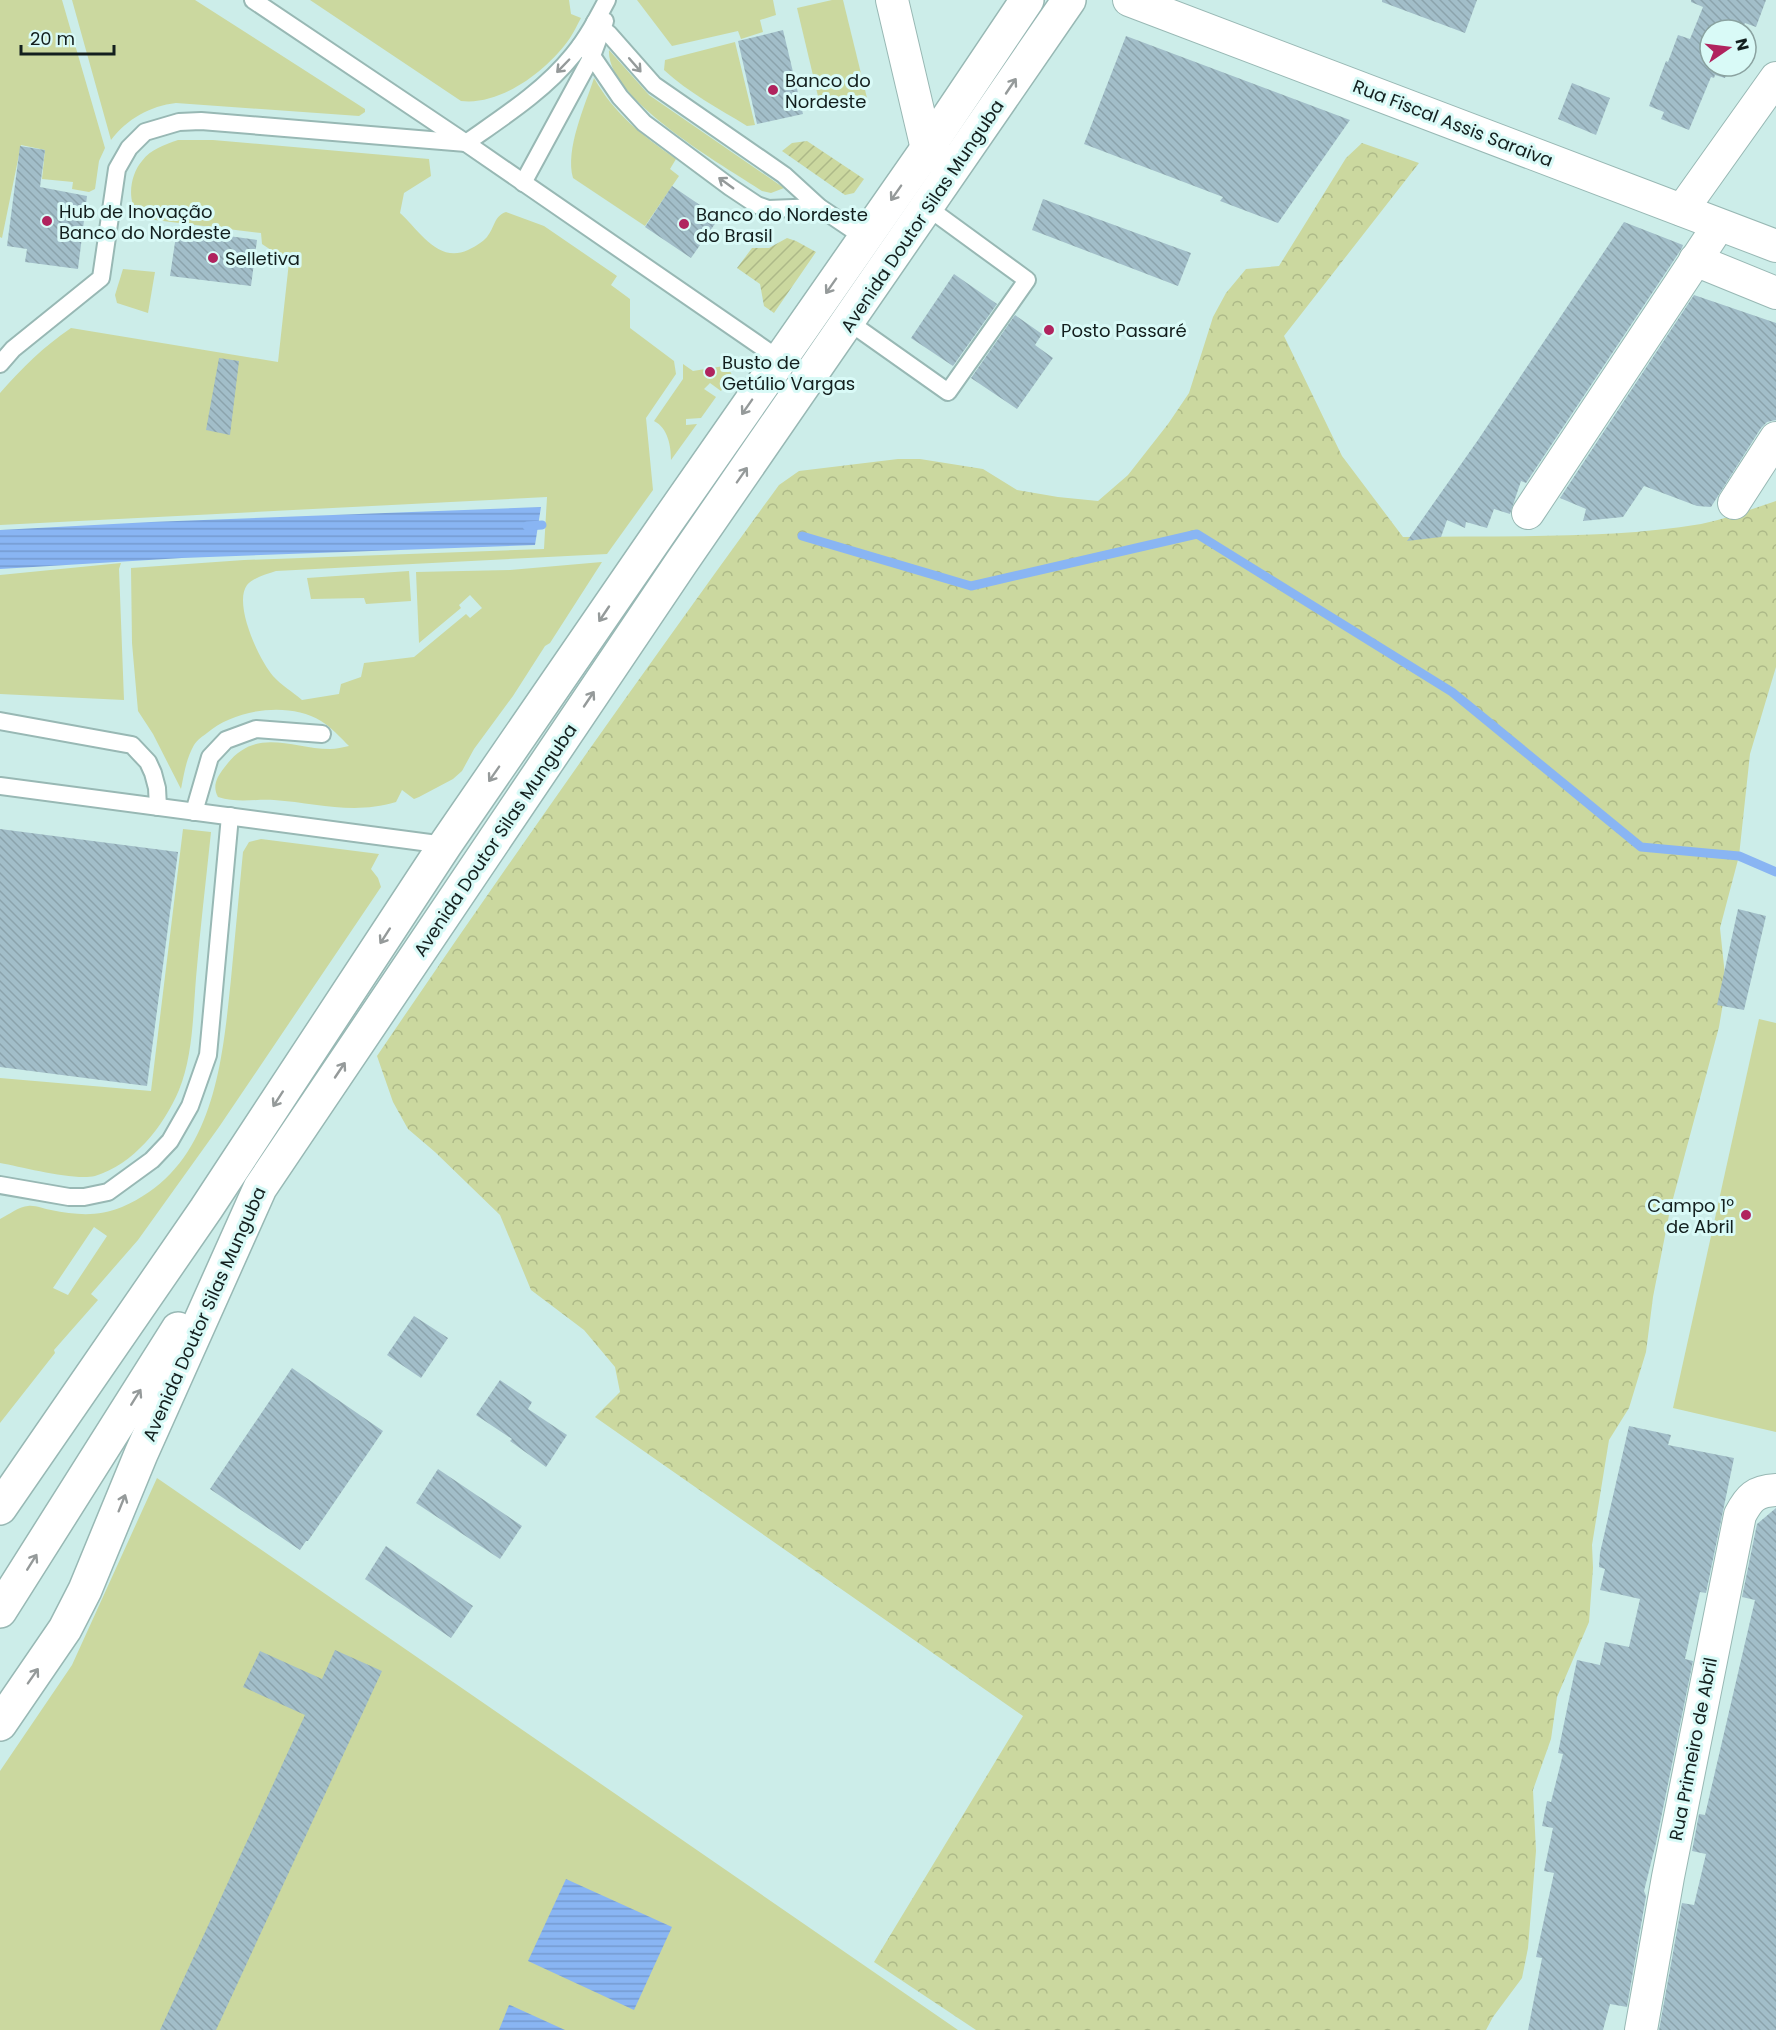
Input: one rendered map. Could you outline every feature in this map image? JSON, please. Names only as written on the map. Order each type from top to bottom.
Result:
[{"type":"main road","name":"Avenida Doutor Silas Munguba","points":[[0,1508],[206,1209],[445,845],[927,149],[1027,0]]},
{"type":"main road","name":"Avenida Doutor Silas Munguba","points":[[0,1724],[65,1629],[85,1590],[141,1454],[260,1188],[681,563],[810,379],[1069,0]]},
{"type":"main road","points":[[0,1611],[179,1328],[260,1188]]},
{"type":"street","points":[[891,0],[927,149],[954,169]]},
{"type":"street","name":"Rua Fiscal Assis Saraiva","points":[[1129,0],[1776,246]]},
{"type":"street","points":[[1682,210],[1776,78]]},
{"type":"street","points":[[1528,513],[1719,225]]},
{"type":"street","points":[[1695,261],[1776,293]]},
{"type":"street","points":[[1734,503],[1776,438]]},
{"type":"street","name":"Rua Primeiro de Abril","points":[[1641,2030],[1668,1877],[1740,1515],[1748,1501],[1757,1493],[1776,1490]]},
{"type":"lane","points":[[253,0],[810,379]]},
{"type":"lane","points":[[523,183],[599,26],[608,0]]},
{"type":"lane","points":[[599,26],[654,85],[784,175],[819,207],[865,238]]},
{"type":"lane","points":[[0,364],[13,349],[101,278],[117,169],[129,148],[145,132],[179,122],[201,121],[466,143],[543,86],[564,65],[587,51]]},
{"type":"lane","points":[[587,51],[620,97],[644,123],[739,193],[757,205],[768,209],[819,207]]},
{"type":"lane","points":[[849,322],[948,392],[1027,280],[927,207]]},
{"type":"lane","points":[[0,721],[132,745],[148,762],[153,773],[158,788],[158,807]]},
{"type":"lane","points":[[194,812],[210,757],[226,741],[256,729],[322,734]]},
{"type":"lane","points":[[0,786],[445,845]]},
{"type":"lane","points":[[0,1185],[69,1197],[84,1197],[108,1192],[161,1152],[183,1121],[194,1098],[208,1055],[230,816]]},
{"type":"green space","points":[[0,0],[62,0],[105,148],[99,161],[95,189],[89,192],[72,189],[73,182],[42,179],[45,150],[21,145],[2,238],[0,237]]},
{"type":"green space","points":[[72,0],[195,0],[365,109],[365,112],[359,116],[176,103],[148,110],[124,126],[111,140]]},
{"type":"green space","points":[[310,0],[569,0],[571,14],[581,18],[561,50],[522,83],[492,98],[461,101]]},
{"type":"green space","points":[[637,0],[773,0],[776,15],[760,20],[763,32],[741,39],[738,31],[672,46]]},
{"type":"green space","points":[[832,0],[843,0],[867,98],[821,109],[797,8]]},
{"type":"green space","points":[[735,42],[755,125],[747,126],[683,86],[664,70],[665,60]]},
{"type":"green space","points":[[609,50],[649,95],[784,188],[771,193],[762,191],[670,130],[626,89],[613,69]]},
{"type":"green space","points":[[594,78],[620,114],[676,159],[670,169],[679,176],[645,226],[573,178],[571,167],[574,141]]},
{"type":"green space","points":[[178,140],[213,140],[429,159],[431,176],[404,193],[400,213],[430,243],[447,253],[468,250],[485,239],[497,219],[506,212],[544,226],[617,276],[611,285],[630,299],[630,328],[674,361],[676,374],[646,418],[653,490],[607,554],[276,571],[257,578],[247,585],[243,605],[245,618],[261,658],[273,676],[302,700],[339,694],[341,684],[361,677],[364,663],[414,657],[466,614],[470,618],[482,608],[470,595],[459,605],[461,608],[419,643],[416,572],[510,570],[602,562],[550,643],[545,646],[513,696],[474,749],[462,771],[453,779],[414,799],[402,790],[396,802],[365,808],[350,808],[274,800],[232,800],[218,797],[215,785],[219,775],[236,755],[248,747],[274,742],[330,749],[349,746],[321,721],[294,711],[278,710],[262,710],[232,718],[200,738],[189,756],[181,789],[153,734],[138,711],[132,643],[131,568],[244,560],[544,549],[547,497],[0,525],[0,393],[33,358],[71,328],[278,362],[289,262],[262,244],[261,233],[150,219],[142,216],[134,208],[131,187],[138,166],[154,150]]},
{"type":"green space","points":[[807,141],[864,179],[854,193],[845,195],[782,151],[792,143]]},
{"type":"green space","points":[[1362,143],[1419,163],[1284,336],[1342,456],[1403,537],[1591,535],[1665,529],[1711,522],[1776,501],[1776,667],[1750,754],[1739,856],[1720,928],[1726,985],[1719,1027],[1670,1210],[1653,1297],[1646,1352],[1629,1408],[1609,1440],[1592,1545],[1593,1568],[1589,1622],[1557,1697],[1551,1739],[1533,1790],[1536,1851],[1528,1948],[1522,1978],[1486,2030],[976,2030],[874,1962],[1023,1716],[595,1417],[620,1392],[615,1367],[584,1330],[531,1290],[500,1215],[408,1129],[393,1102],[377,1056],[576,769],[779,485],[799,471],[898,459],[920,459],[983,469],[1017,490],[1098,501],[1128,475],[1189,393],[1213,317],[1226,293],[1246,269],[1279,266],[1346,158]]},
{"type":"green space","points":[[787,238],[816,252],[774,313],[764,306],[760,284],[737,268],[752,248],[769,248]]},
{"type":"green space","points":[[123,269],[155,272],[148,313],[117,303],[115,295]]},
{"type":"green space","points":[[683,364],[693,371],[724,366],[732,375],[721,391],[710,383],[704,389],[716,397],[701,418],[686,419],[686,425],[697,424],[671,460],[666,433],[654,421],[683,379]]},
{"type":"green space","points":[[121,563],[119,569],[124,700],[0,694],[0,575]]},
{"type":"green space","points":[[409,571],[411,601],[366,604],[364,598],[311,599],[307,578]]},
{"type":"green space","points":[[183,829],[211,832],[190,1049],[184,1077],[173,1104],[146,1142],[122,1163],[95,1176],[75,1177],[0,1163],[0,1078],[151,1091]]},
{"type":"green space","points":[[261,839],[379,854],[371,869],[381,887],[219,1127],[138,1240],[91,1294],[98,1300],[54,1350],[55,1353],[0,1423],[0,1219],[25,1206],[87,1214],[122,1207],[153,1189],[177,1167],[195,1140],[208,1110],[223,1045],[243,852],[249,842]],"holes":[[[94,1227],[107,1236],[68,1295],[53,1288]]]},
{"type":"green space","name":"Campo 1º de Abril","points":[[1759,1019],[1776,1023],[1776,1432],[1673,1408]]},
{"type":"green space","points":[[157,1478],[958,2030],[0,2030],[0,1771],[72,1665]]},
{"type":"water","points":[[541,507],[535,545],[182,558],[0,569],[0,530]]},
{"type":"water","points":[[566,1879],[672,1927],[634,2010],[528,1961]]},
{"type":"water","points":[[510,2005],[565,2030],[499,2030]]},
{"type":"building","points":[[1382,0],[1477,0],[1465,33],[1382,2]]},
{"type":"building","points":[[1691,0],[1766,0],[1758,22],[1758,18],[1699,18],[1703,7]]},
{"type":"building","points":[[1698,19],[1698,78],[1711,78],[1689,130],[1661,119],[1664,112],[1649,106],[1678,35],[1690,39]]},
{"type":"building","name":"Banco do Nordeste","points":[[783,30],[803,114],[757,124],[738,41]]},
{"type":"building","points":[[1126,36],[1350,120],[1278,223],[1220,201],[1223,197],[1084,144]]},
{"type":"building","points":[[1572,83],[1610,98],[1596,135],[1558,119]]},
{"type":"building","name":"Hub de Inovação Banco do Nordeste","points":[[20,146],[45,150],[40,187],[87,196],[78,269],[25,262],[27,249],[7,246]]},
{"type":"building","points":[[672,186],[719,218],[691,258],[645,227]]},
{"type":"building","points":[[1043,199],[1191,253],[1178,286],[1032,230]]},
{"type":"building","points":[[1624,222],[1683,245],[1682,248],[1526,483],[1521,481],[1510,514],[1494,509],[1487,528],[1466,522],[1465,528],[1447,520],[1441,537],[1407,541],[1478,440]]},
{"type":"building","name":"Selletiva","points":[[177,229],[257,240],[251,286],[170,276]]},
{"type":"building","points":[[954,274],[997,304],[953,366],[911,338]]},
{"type":"building","points":[[1694,295],[1776,323],[1776,420],[1767,422],[1761,428],[1711,507],[1697,506],[1644,486],[1623,517],[1583,521],[1586,509],[1560,498]]},
{"type":"building","points":[[1015,315],[1042,334],[1035,345],[1053,358],[1017,409],[971,378]]},
{"type":"building","points":[[219,358],[239,361],[230,435],[206,430]]},
{"type":"building","points":[[0,829],[178,852],[147,1086],[0,1067]]},
{"type":"building","points":[[1738,909],[1766,916],[1744,1010],[1717,1005]]},
{"type":"building","points":[[414,1316],[448,1338],[421,1378],[387,1355]]},
{"type":"building","points":[[292,1368],[383,1431],[300,1550],[210,1489]]},
{"type":"building","points":[[500,1380],[532,1402],[528,1409],[567,1435],[546,1467],[510,1441],[512,1439],[476,1415]]},
{"type":"building","points":[[1629,1426],[1671,1435],[1668,1445],[1734,1458],[1706,1593],[1700,1592],[1685,1659],[1693,1661],[1644,1891],[1646,1896],[1627,2007],[1610,2004],[1603,2030],[1528,2030],[1542,1958],[1536,1957],[1554,1873],[1544,1871],[1553,1828],[1542,1826],[1547,1801],[1551,1802],[1563,1754],[1558,1753],[1577,1660],[1600,1665],[1605,1642],[1629,1647],[1640,1599],[1600,1590],[1605,1569],[1599,1567],[1600,1553]]},
{"type":"building","points":[[438,1469],[522,1526],[500,1559],[416,1503]]},
{"type":"building","points":[[1776,1508],[1776,2030],[1659,2030],[1682,1903],[1694,1905],[1706,1854],[1692,1851],[1699,1814],[1705,1815],[1755,1600],[1742,1597],[1757,1524]]},
{"type":"building","points":[[386,1546],[473,1606],[451,1638],[365,1579]]},
{"type":"building","points":[[335,1650],[382,1671],[216,2030],[160,2030],[305,1715],[243,1687],[260,1651],[322,1679]]},
{"type":"waterway","points":[[527,526],[542,525]]},
{"type":"waterway","points":[[802,536],[971,586],[1197,534],[1452,692],[1641,847],[1739,856],[1776,872]]},
{"type":"place","name":"Banco do Nordeste","points":[[773,90]]},
{"type":"place","name":"Hub de Inovação Banco do Nordeste","points":[[47,221]]},
{"type":"place","name":"Banco do Nordeste do Brasil","points":[[684,224]]},
{"type":"place","name":"Selletiva","points":[[213,258]]},
{"type":"place","name":"Posto Passaré","points":[[1049,330]]},
{"type":"place","name":"Busto de Getúlio Vargas","points":[[710,372]]},
{"type":"place","name":"Campo 1º de Abril","points":[[1746,1215]]}]
